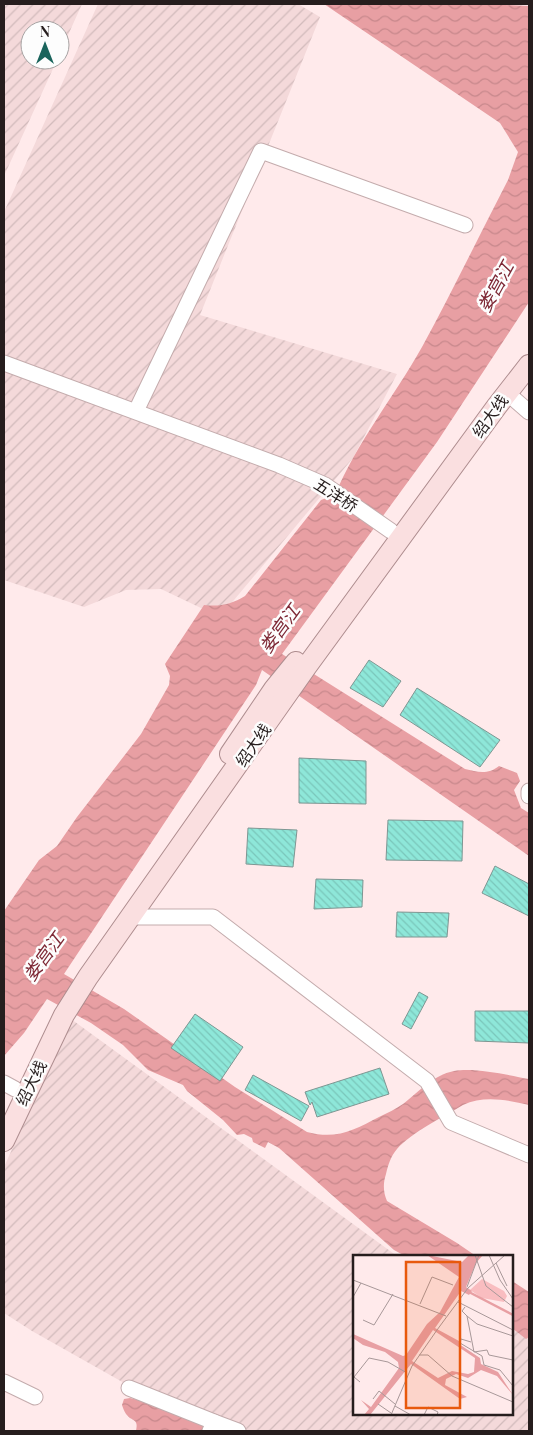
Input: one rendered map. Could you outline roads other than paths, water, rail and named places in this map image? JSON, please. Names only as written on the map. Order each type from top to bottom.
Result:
[{"type":"main road","name":"绍大线","points":[[302,663],[383,526],[529,352]]},
{"type":"main road","name":"绍大线","points":[[4,1118],[9,1086],[60,1012],[106,933],[302,663],[529,366]]},
{"type":"main road","name":"绍大线","points":[[83,974],[131,917],[281,693]]},
{"type":"main road","name":"绍大线","points":[[4,1141],[60,1012]]},
{"type":"street","points":[[136,411],[261,151],[465,225]]},
{"type":"street","name":"五洋桥","points":[[4,363],[136,411],[325,485],[383,526]]},
{"type":"street","points":[[507,393],[529,412]]},
{"type":"street","points":[[529,791],[529,796]]},
{"type":"street","points":[[131,917],[213,916],[427,1081],[451,1122],[529,1156]]},
{"type":"street","points":[[4,1382],[35,1397]]},
{"type":"street","points":[[129,1388],[212,1426],[238,1431]]},
{"type":"water","name":"娄宫江","points":[[324,4],[485,4],[529,6],[529,302],[437,442],[282,654],[465,769],[487,772],[499,766],[517,773],[520,781],[514,790],[521,808],[529,813],[529,856],[262,670],[256,685],[64,974],[124,1009],[235,1087],[307,1132],[327,1135],[353,1130],[397,1108],[439,1076],[454,1071],[481,1071],[529,1079],[529,1105],[487,1099],[471,1102],[428,1125],[397,1149],[390,1161],[385,1177],[384,1184],[387,1201],[475,1255],[403,1255],[394,1250],[279,1148],[268,1142],[265,1148],[253,1142],[252,1138],[244,1134],[237,1135],[223,1120],[187,1091],[183,1085],[148,1070],[123,1045],[91,1023],[47,999],[24,1033],[4,1056],[4,911],[39,860],[57,846],[141,734],[169,685],[170,676],[165,664],[204,605],[226,604],[245,596],[321,500],[335,495],[365,438],[422,347],[508,180],[518,152],[500,123]]},
{"type":"water","points":[[513,1282],[529,1292],[529,1337],[526,1339],[513,1329]]},
{"type":"water","points":[[130,1398],[231,1431],[136,1431],[136,1422],[126,1414],[122,1405],[124,1399]]}]
